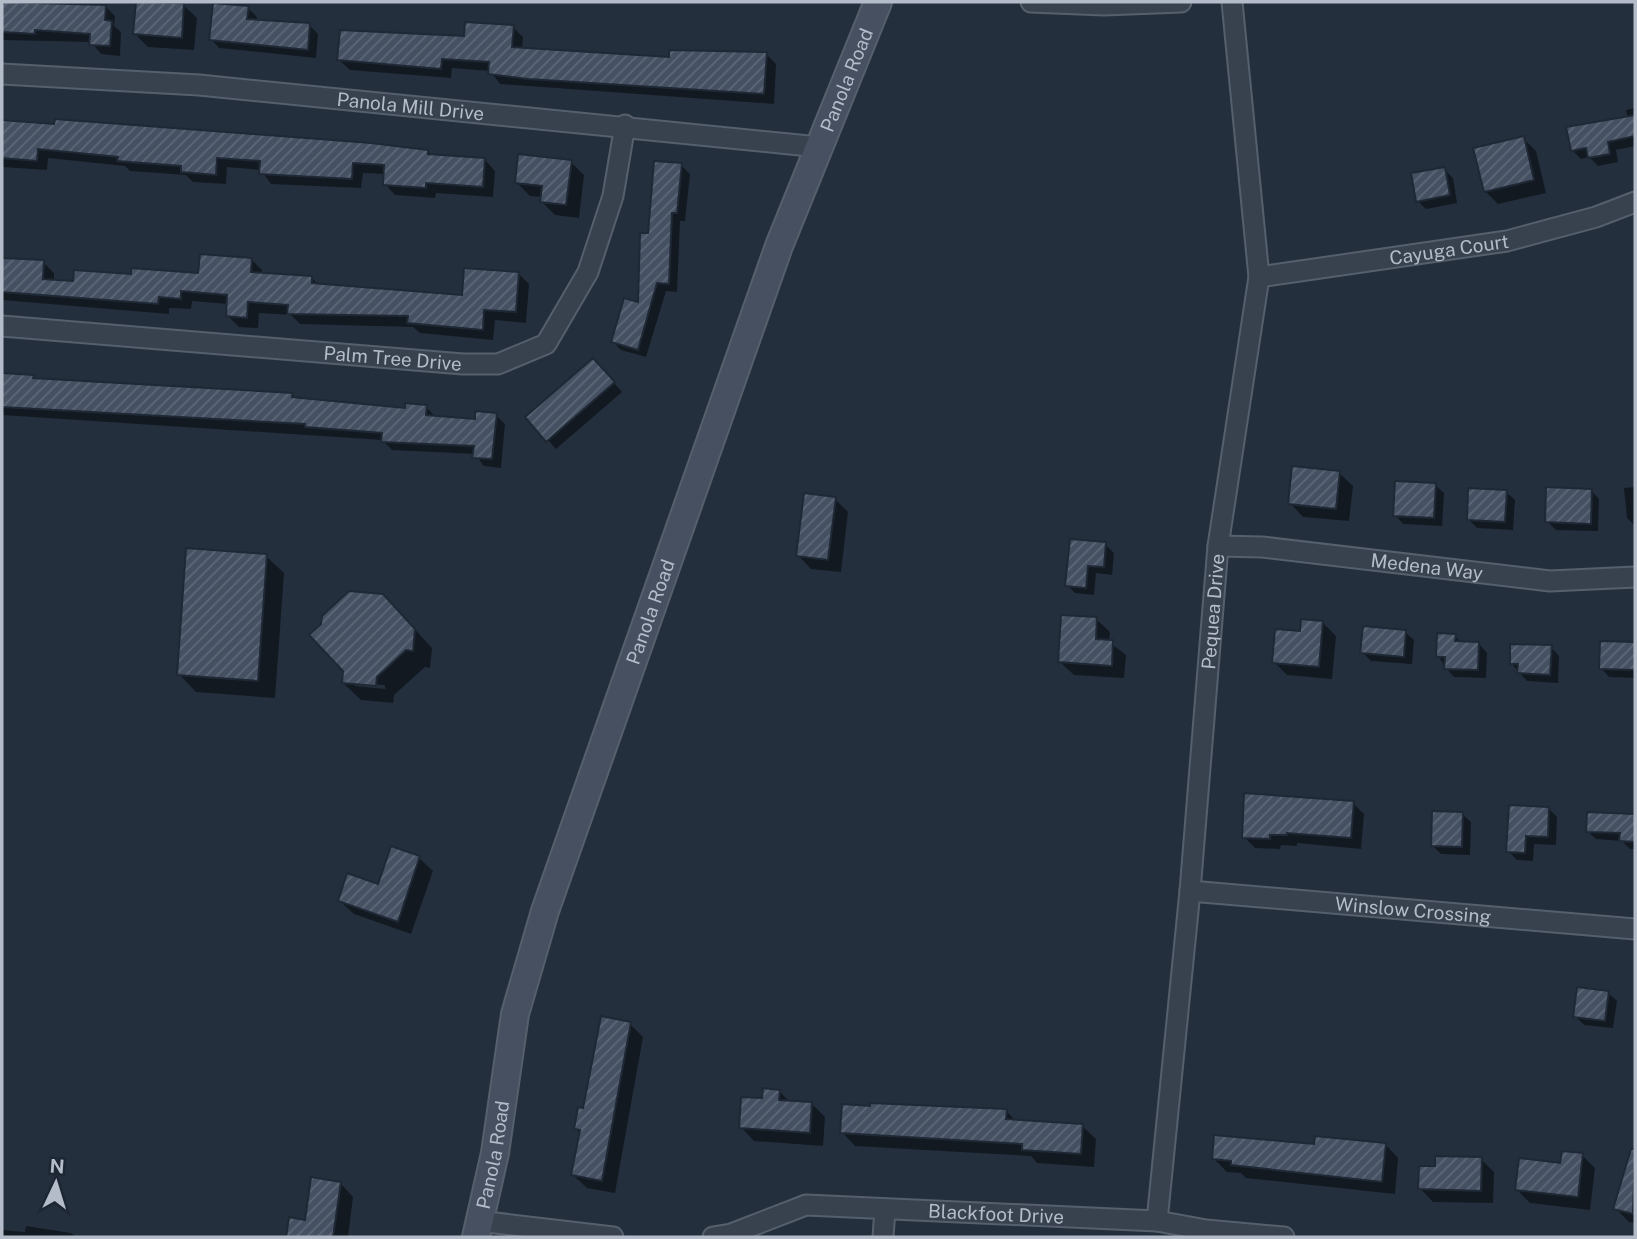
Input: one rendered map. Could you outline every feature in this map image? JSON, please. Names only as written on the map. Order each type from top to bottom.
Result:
[{"type":"main road","name":"Panola Road","points":[[478,1229],[495,1153],[515,1014],[545,911],[779,246],[878,2]]},
{"type":"street","points":[[1031,2],[1104,5],[1181,2]]},
{"type":"street","name":"Pequea Drive","points":[[1157,1221],[1190,891],[1218,546],[1259,277],[1232,2]]},
{"type":"street","name":"Panola Mill Drive","points":[[2,74],[199,85],[625,125],[819,147]]},
{"type":"street","name":"Palm Tree Drive","points":[[2,326],[463,365],[498,364],[546,344],[588,272],[613,196],[625,125]]},
{"type":"street","name":"Cayuga Court","points":[[1259,277],[1507,242],[1596,217],[1635,202]]},
{"type":"street","name":"Medena Way","points":[[1218,546],[1262,547],[1550,581],[1635,577]]},
{"type":"street","name":"Winslow Crossing","points":[[1190,891],[1635,929]]},
{"type":"street","name":"Blackfoot Drive","points":[[713,1237],[731,1234],[806,1205],[1157,1221],[1206,1230],[1284,1237]]},
{"type":"street","points":[[883,1237],[886,1209]]},
{"type":"street","points":[[478,1229],[613,1237]]},
{"type":"building","points":[[2,2],[106,5],[105,20],[112,21],[110,46],[89,45],[90,34],[35,30],[35,34],[2,32]]},
{"type":"building","points":[[136,2],[184,3],[182,38],[133,34]]},
{"type":"building","points":[[213,3],[249,6],[247,19],[310,23],[308,50],[209,40]]},
{"type":"building","points":[[465,22],[514,25],[512,47],[669,57],[669,50],[767,52],[764,94],[528,79],[488,74],[489,62],[442,59],[441,69],[337,60],[340,30],[464,36]]},
{"type":"building","points":[[1635,115],[1635,136],[1608,142],[1610,154],[1588,158],[1586,148],[1571,151],[1566,127]]},
{"type":"building","points":[[55,119],[371,143],[428,150],[428,154],[485,158],[483,187],[426,183],[426,188],[383,185],[384,165],[353,163],[352,179],[259,174],[260,161],[217,158],[216,175],[181,172],[181,166],[117,161],[118,157],[38,149],[37,161],[2,158],[2,120],[54,124]]},
{"type":"building","points":[[1524,136],[1534,180],[1484,192],[1473,148]]},
{"type":"building","points":[[518,154],[572,160],[566,205],[540,202],[542,186],[515,183]]},
{"type":"building","points":[[654,161],[682,163],[677,213],[672,213],[669,284],[657,283],[638,350],[611,342],[624,298],[638,302],[640,233],[648,233]]},
{"type":"building","points":[[1445,167],[1450,195],[1416,202],[1411,173]]},
{"type":"building","points":[[200,254],[252,258],[251,272],[312,276],[312,283],[462,295],[464,268],[519,272],[516,312],[484,310],[483,330],[407,323],[408,316],[287,314],[288,305],[248,302],[247,318],[226,316],[227,295],[181,291],[181,299],[159,297],[158,304],[2,292],[2,258],[44,260],[43,279],[73,281],[74,270],[131,274],[131,268],[198,273]]},
{"type":"building","points":[[593,358],[615,382],[546,442],[525,417]]},
{"type":"building","points":[[2,373],[34,375],[33,378],[293,393],[292,397],[405,408],[405,403],[427,405],[426,415],[475,419],[475,411],[497,413],[492,459],[472,458],[474,446],[381,442],[382,433],[305,427],[305,424],[2,407]]},
{"type":"building","points":[[1292,466],[1340,471],[1336,509],[1288,504]]},
{"type":"building","points":[[1395,481],[1436,483],[1434,518],[1393,516]]},
{"type":"building","points":[[1546,487],[1592,489],[1591,524],[1545,522]]},
{"type":"building","points":[[1468,488],[1507,490],[1505,522],[1467,520]]},
{"type":"building","points":[[804,493],[836,497],[828,560],[796,556]]},
{"type":"building","points":[[1070,539],[1106,542],[1104,567],[1088,566],[1086,588],[1065,586]]},
{"type":"building","points":[[186,548],[267,554],[258,681],[177,675]]},
{"type":"building","points":[[349,591],[383,594],[415,629],[413,651],[406,650],[377,677],[376,686],[342,683],[343,671],[309,635],[321,624],[322,616]]},
{"type":"building","points":[[1061,615],[1097,617],[1096,639],[1113,640],[1112,666],[1058,662]]},
{"type":"building","points":[[1301,619],[1323,621],[1319,667],[1272,663],[1275,629],[1300,631]]},
{"type":"building","points":[[1363,626],[1406,630],[1404,657],[1360,653]]},
{"type":"building","points":[[1437,633],[1456,634],[1455,641],[1479,642],[1478,670],[1444,669],[1445,657],[1436,657]]},
{"type":"building","points":[[1600,641],[1635,642],[1635,670],[1599,669]]},
{"type":"building","points":[[1510,644],[1552,645],[1550,675],[1517,673],[1518,664],[1510,664]]},
{"type":"building","points":[[1244,793],[1354,801],[1351,838],[1287,833],[1270,835],[1270,839],[1242,838]]},
{"type":"building","points":[[1509,805],[1549,807],[1548,837],[1526,836],[1525,853],[1506,852]]},
{"type":"building","points":[[1432,811],[1463,812],[1462,847],[1431,846]]},
{"type":"building","points":[[1587,812],[1635,814],[1635,842],[1619,841],[1620,833],[1586,832]]},
{"type":"building","points":[[391,846],[420,856],[398,922],[338,901],[347,873],[378,884]]},
{"type":"building","points":[[1577,987],[1609,991],[1605,1021],[1573,1017]]},
{"type":"building","points":[[601,1016],[631,1022],[602,1181],[571,1175],[580,1130],[574,1129],[578,1107],[583,1108]]},
{"type":"building","points":[[763,1088],[780,1090],[779,1100],[812,1102],[810,1133],[739,1128],[741,1097],[762,1098]]},
{"type":"building","points":[[870,1103],[1007,1109],[1006,1119],[1083,1124],[1081,1154],[1022,1150],[1022,1144],[840,1133],[842,1104],[870,1106]]},
{"type":"building","points":[[1214,1135],[1314,1144],[1315,1136],[1386,1143],[1382,1182],[1231,1165],[1231,1161],[1212,1159]]},
{"type":"building","points":[[1631,1149],[1635,1149],[1633,1214],[1613,1209]]},
{"type":"building","points":[[1562,1151],[1583,1153],[1578,1197],[1515,1190],[1519,1158],[1560,1163]]},
{"type":"building","points":[[1435,1156],[1482,1157],[1481,1191],[1418,1189],[1419,1166],[1435,1166]]},
{"type":"building","points":[[311,1177],[341,1182],[333,1237],[286,1237],[289,1217],[305,1220]]}]
